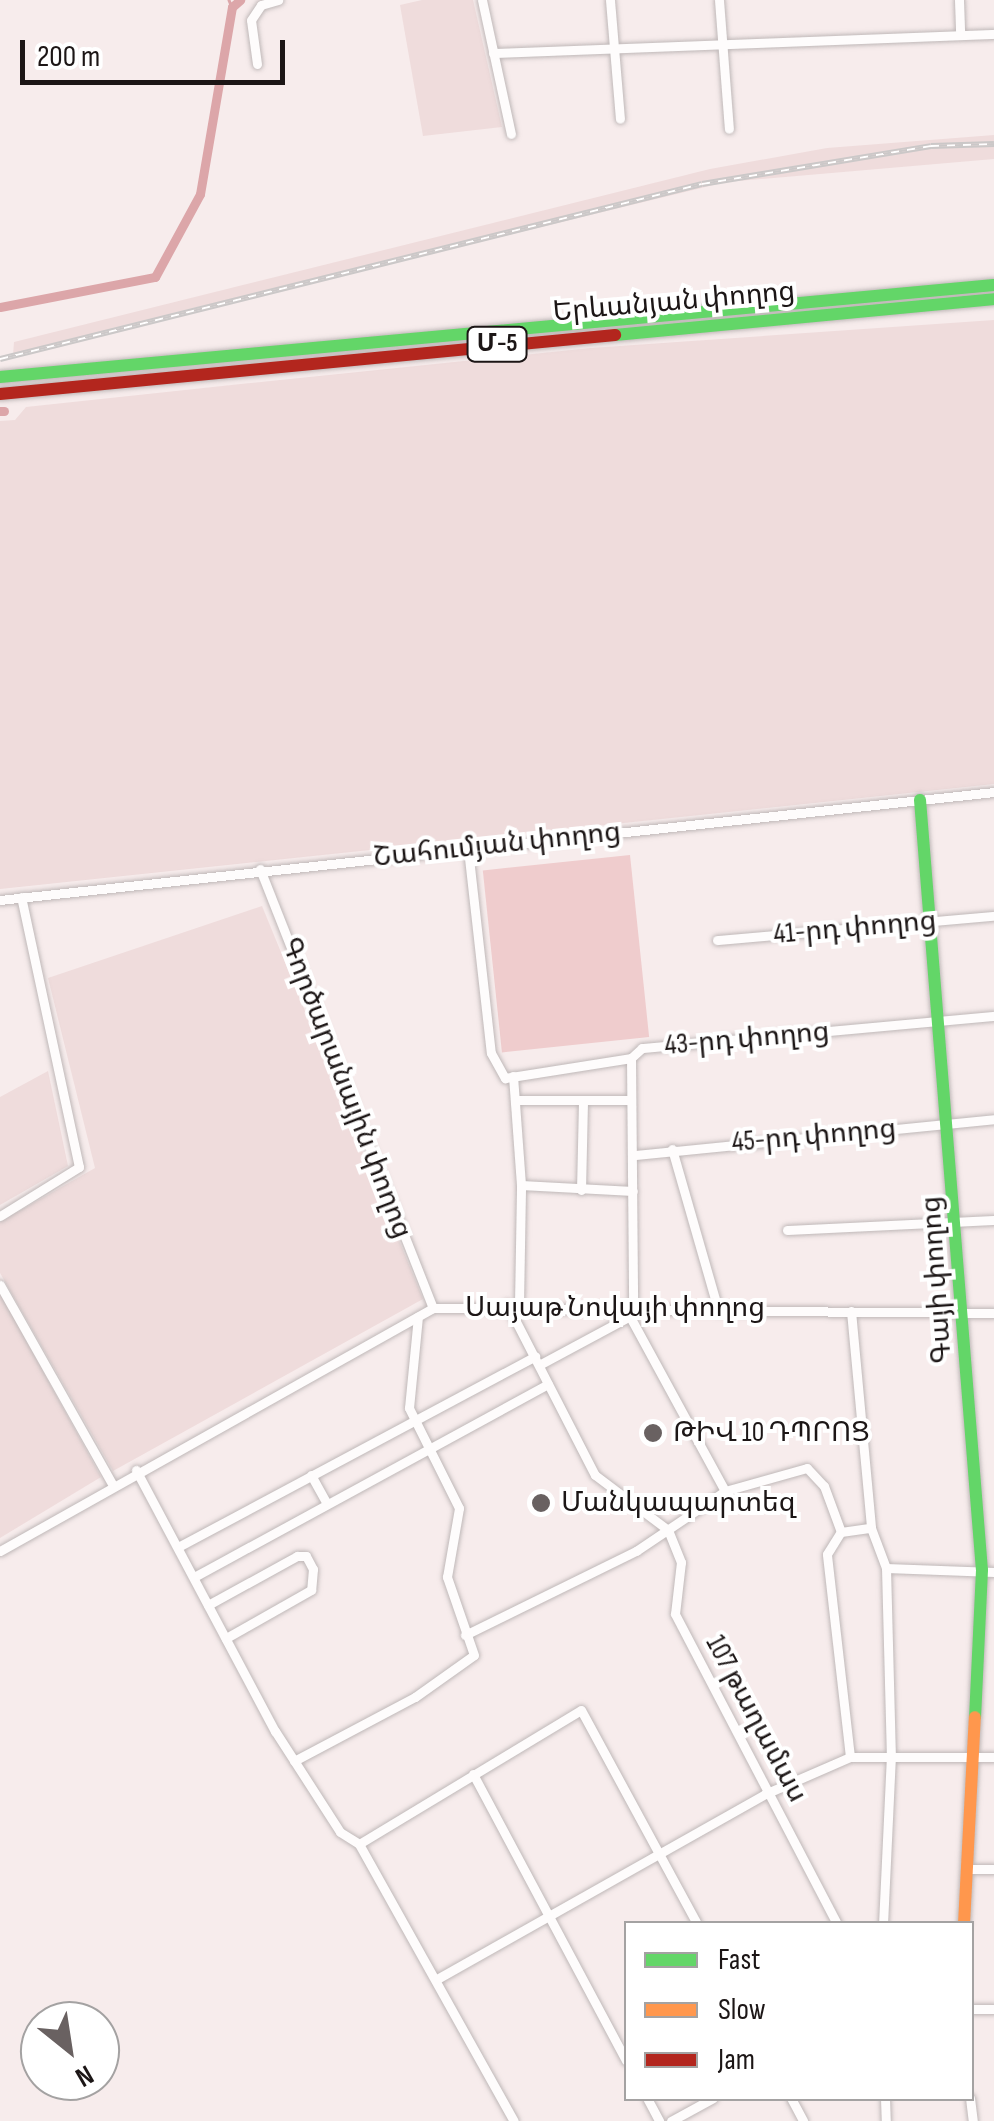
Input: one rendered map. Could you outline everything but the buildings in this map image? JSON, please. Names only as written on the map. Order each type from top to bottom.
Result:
[{"type":"main road","name":"Երևանյան փողոց","points":[[0,377],[117,373],[901,299],[994,285]]},
{"type":"main road","name":"Երևանյան փողոց","points":[[901,299],[994,299]]},
{"type":"main road","name":"Երևանյան փողոց","points":[[0,394],[117,373]]},
{"type":"main road","name":"Գայի փողոց","points":[[920,800],[988,1571],[972,1758]]},
{"type":"main road","points":[[964,1921],[972,1758]]},
{"type":"street","points":[[257,64],[251,20],[261,5],[278,0]]},
{"type":"street","points":[[482,0],[510,134]]},
{"type":"street","points":[[610,0],[620,118]]},
{"type":"street","points":[[719,0],[729,129]]},
{"type":"street","points":[[960,0],[960,34]]},
{"type":"street","points":[[493,52],[994,34]]},
{"type":"street","name":"Շահումյան փողոց","points":[[0,900],[260,868],[994,792]]},
{"type":"street","points":[[468,849],[491,1053],[509,1077],[517,1100],[521,1185],[519,1304]]},
{"type":"street","name":"Գործարանային փողոց","points":[[260,868],[433,1308]]},
{"type":"street","points":[[0,1216],[78,1166],[21,897]]},
{"type":"street","name":"41-րդ փողոց","points":[[717,940],[994,916]]},
{"type":"street","name":"43-րդ փողոց","points":[[509,1077],[631,1058],[642,1048],[994,1016]]},
{"type":"street","points":[[631,1058],[635,1155],[629,1309],[726,1491]]},
{"type":"street","points":[[517,1100],[631,1100]]},
{"type":"street","points":[[581,1190],[583,1100]]},
{"type":"street","name":"45-րդ փողոց","points":[[635,1155],[994,1119]]},
{"type":"street","points":[[672,1149],[716,1306]]},
{"type":"street","points":[[521,1185],[633,1191]]},
{"type":"street","points":[[787,1230],[994,1220]]},
{"type":"street","points":[[0,1286],[112,1484]]},
{"type":"street","points":[[507,1304],[595,1476],[668,1530]]},
{"type":"street","name":"Սայաթ Նովայի փողոց","points":[[0,1551],[136,1470],[433,1308],[519,1304],[994,1313]]},
{"type":"street","points":[[178,1547],[414,1420],[537,1361],[629,1309]]},
{"type":"street","points":[[851,1311],[871,1528],[886,1568],[891,1755],[882,1921]]},
{"type":"street","points":[[294,1761],[450,1676],[474,1655],[446,1578],[461,1519],[432,1448],[414,1420],[408,1390],[418,1316]]},
{"type":"street","points":[[194,1576],[548,1384]]},
{"type":"street","points":[[465,1635],[668,1530],[726,1491],[807,1468],[824,1486],[841,1532]]},
{"type":"street","points":[[136,1470],[294,1761],[340,1832],[359,1844],[514,2121]]},
{"type":"street","points":[[311,1476],[327,1504]]},
{"type":"street","points":[[850,1756],[826,1554],[841,1532],[871,1528]]},
{"type":"street","name":"107 թաղամաս","points":[[668,1530],[681,1562],[674,1614],[834,1921]]},
{"type":"street","points":[[208,1605],[302,1554],[312,1569],[311,1590],[226,1638]]},
{"type":"street","points":[[886,1568],[988,1571]]},
{"type":"street","points":[[359,1844],[581,1710],[694,1921]]},
{"type":"street","points":[[436,1979],[765,1794],[850,1756],[994,1757]]},
{"type":"street","points":[[473,1774],[624,2057]]},
{"type":"street","points":[[966,1869],[994,1869]]},
{"type":"street","points":[[670,2121],[707,2101]]},
{"type":"shaded area","points":[[422,0],[473,0],[502,127],[423,136],[400,5]]},
{"type":"shaded area","points":[[994,135],[994,159],[726,182],[13,355],[14,342],[710,169],[827,148]]},
{"type":"shaded area","points":[[994,320],[994,784],[0,889],[0,421],[15,420],[26,407],[591,348]]},
{"type":"shaded area","points":[[630,855],[649,1037],[502,1052],[483,870]]},
{"type":"shaded area","points":[[262,906],[423,1299],[113,1471],[0,1273],[0,1222],[95,1168],[48,978]]},
{"type":"shaded area","points":[[48,1071],[68,1166],[0,1205],[0,1097]]},
{"type":"shaded area","points":[[0,1293],[101,1477],[0,1538]]},
{"type":"waterway","points":[[229,0],[232,7]]},
{"type":"waterway","points":[[0,307],[155,277],[200,194],[232,7],[240,0]]},
{"type":"railway","points":[[0,359],[702,184],[931,146],[994,144]]},
{"type":"traffic: fast","points":[[0,377],[994,285]]},
{"type":"traffic: fast","points":[[615,335],[994,299]]},
{"type":"traffic: fast","points":[[920,800],[982,1570],[975,1717]]},
{"type":"traffic: slow","points":[[964,1921],[975,1717]]},
{"type":"traffic: jam","points":[[0,394],[615,335]]},
{"type":"place","name":"ԹԻՎ 10 ԴՊՐՈՑ","points":[[653,1433]]},
{"type":"place","name":"Մանկապարտեզ","points":[[541,1503]]}]
